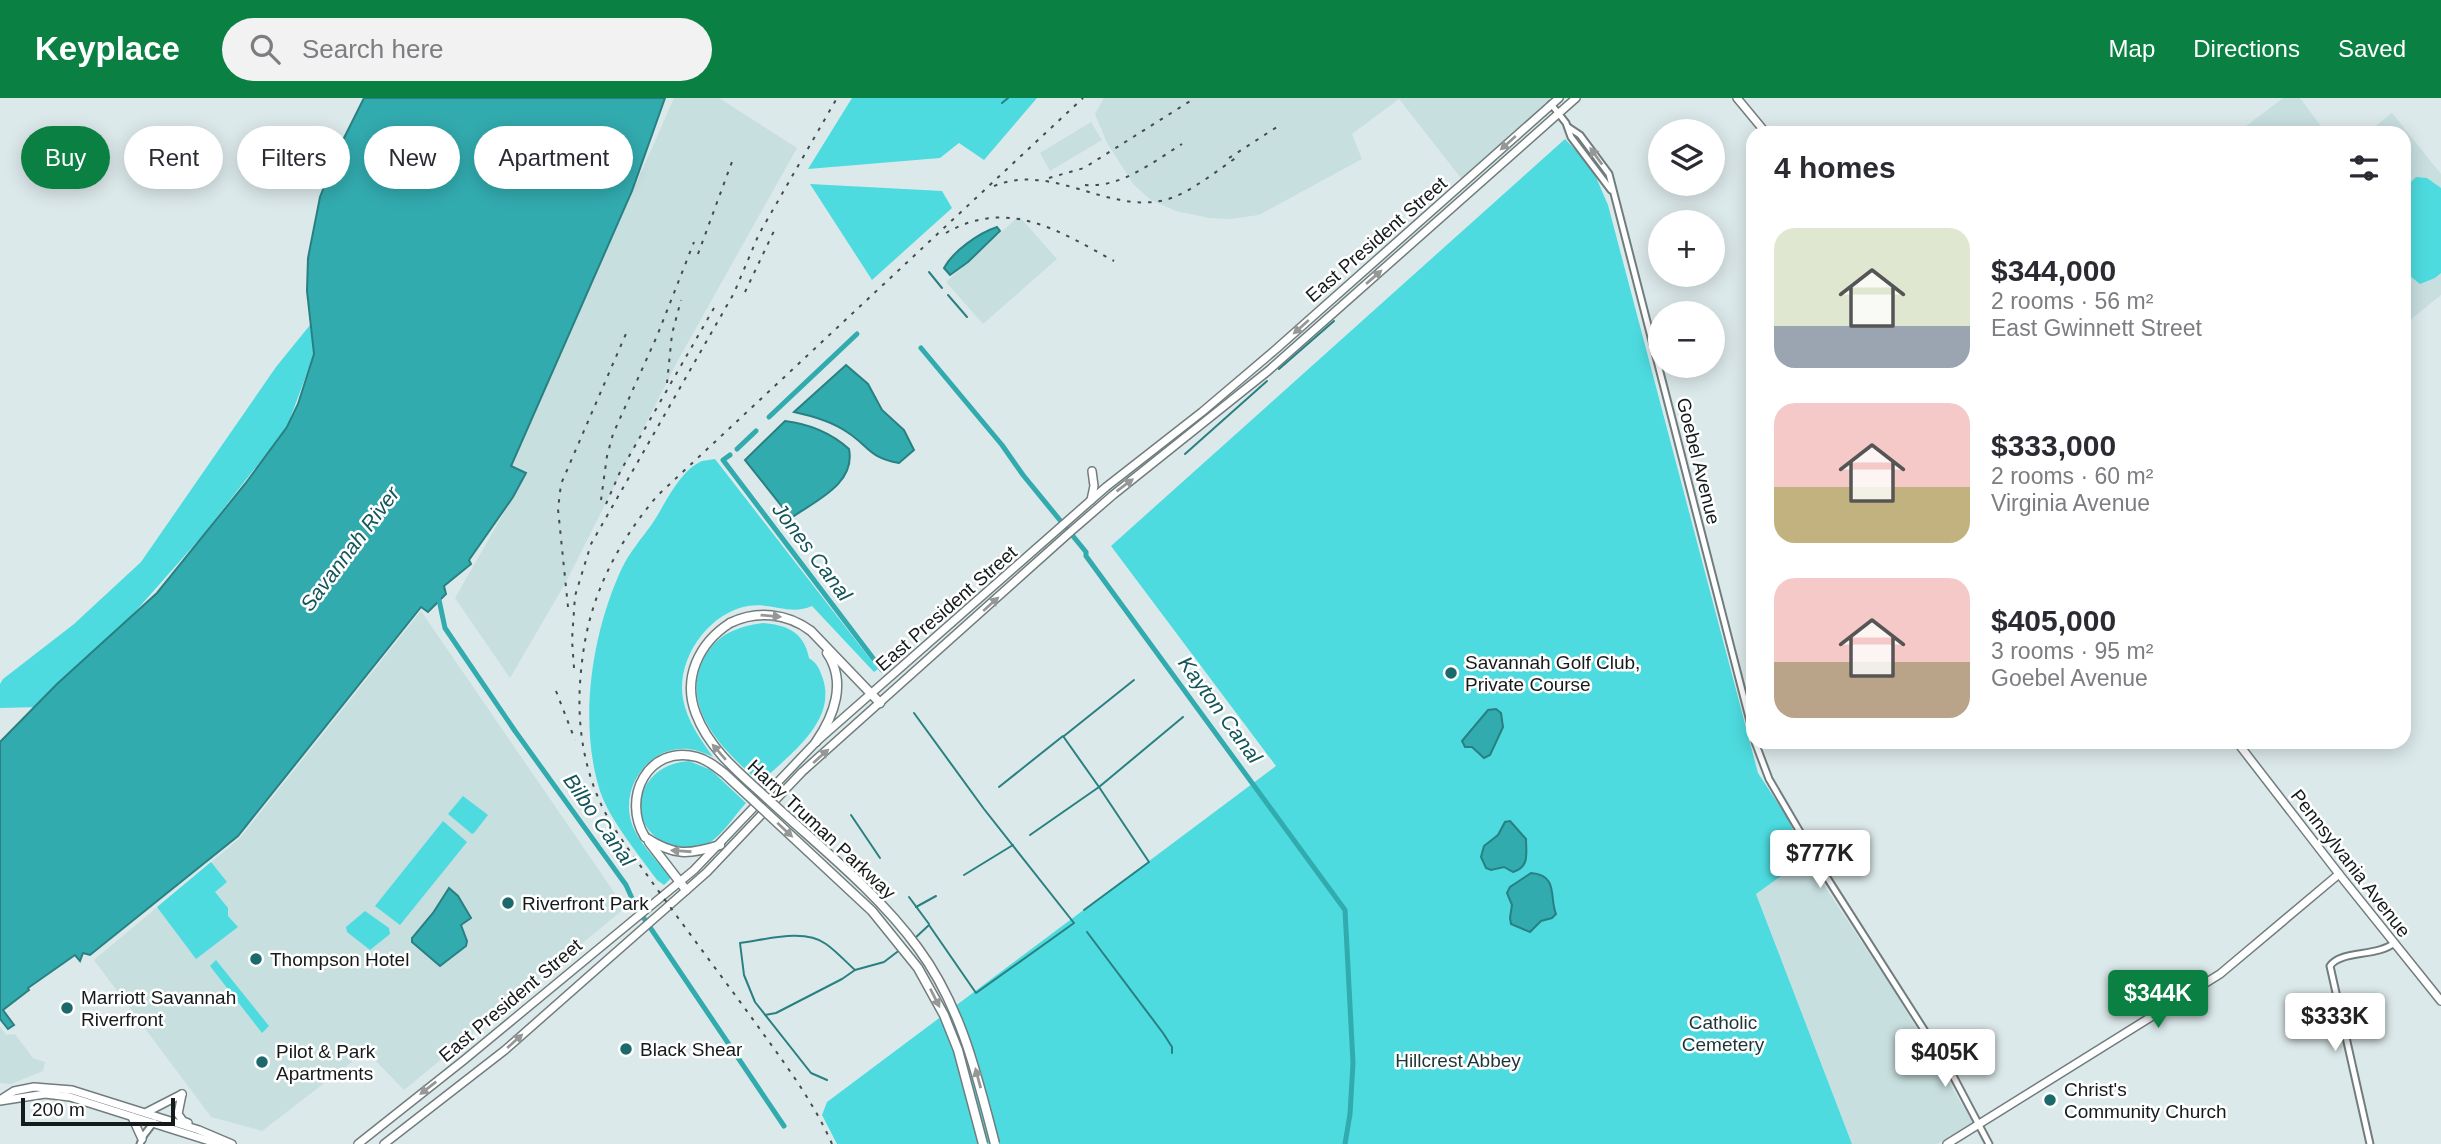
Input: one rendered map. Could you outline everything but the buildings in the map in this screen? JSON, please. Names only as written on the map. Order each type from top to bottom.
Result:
[{"type":"highway","name":"Harry Truman Parkway","points":[[811,631],[798,622],[772,615],[745,617],[730,623],[706,643],[693,669],[691,698],[700,724],[723,757],[880,903],[928,961],[962,1028],[995,1144]]},
{"type":"highway","points":[[811,631],[880,703]]},
{"type":"highway","points":[[811,631],[830,657],[837,687],[831,717],[816,742]]},
{"type":"highway","name":"Harry Truman Parkway","points":[[645,837],[637,822],[635,802],[639,783],[650,769],[670,758],[689,755],[709,761],[725,774],[872,911],[918,968],[951,1032],[983,1144]]},
{"type":"highway","points":[[645,837],[686,890]]},
{"type":"highway","points":[[645,837],[668,850],[682,853],[720,845]]},
{"type":"main road","name":"East President Street","points":[[358,1144],[680,881],[720,845],[816,742],[1091,500],[1202,412],[1559,98]]},
{"type":"main road","name":"East President Street","points":[[384,1144],[505,1050],[723,857],[802,772],[1071,532],[1268,371],[1576,98]]},
{"type":"main road","points":[[1737,98],[1760,126]]},
{"type":"main road","points":[[1175,447],[1199,424],[1203,417],[1202,412]]},
{"type":"main road","points":[[1091,471],[1094,486],[1091,500]]},
{"type":"main road","name":"Pennsylvania Avenue","points":[[2243,749],[2441,1001]]},
{"type":"main road","points":[[1947,1144],[2220,974],[2339,874]]},
{"type":"main road","points":[[0,1100],[14,1091],[53,1087],[72,1090],[142,1112],[156,1120]]},
{"type":"main road","points":[[0,1100],[52,1094],[70,1097],[232,1144]]},
{"type":"main road","points":[[142,1112],[155,1109],[182,1094],[178,1109],[179,1118],[206,1129],[220,1141]]},
{"type":"main road","points":[[132,1116],[141,1142]]},
{"type":"street","name":"Goebel Avenue","points":[[1551,104],[1568,127],[1580,135],[1609,174],[1746,709]]},
{"type":"street","name":"Goebel Avenue","points":[[1757,749],[1783,803],[1831,884],[1951,1072],[1989,1144]]},
{"type":"street","points":[[2370,1144],[2330,970],[2331,963],[2337,959],[2384,949],[2393,943]]},
{"type":"street","points":[[141,1142],[156,1120]]},
{"type":"shaded area","points":[[674,98],[719,98],[797,148],[677,362],[566,582],[510,678],[455,598],[526,474],[511,467]]},
{"type":"shaded area","points":[[1104,98],[1559,98],[1464,182],[1399,99],[1352,134],[1362,159],[1259,215],[1230,219],[1176,211],[1151,200],[1134,185],[1107,143],[1095,114]]},
{"type":"shaded area","points":[[2283,98],[2300,98],[2321,126],[2246,126]]},
{"type":"shaded area","points":[[2392,113],[2402,126],[2376,126]]},
{"type":"shaded area","points":[[1091,122],[1102,140],[1050,171],[1040,153]]},
{"type":"shaded area","points":[[2411,137],[2441,174],[2441,295],[2411,319]]},
{"type":"shaded area","points":[[1019,216],[1057,259],[983,324],[946,282]]},
{"type":"shaded area","points":[[421,611],[625,908],[404,1090],[366,1051],[262,1131],[211,1117],[94,960],[240,838]]},
{"type":"shaded area","points":[[1806,858],[1894,991],[1973,1123],[1937,1144],[1852,1144],[1756,894]]},
{"type":"shaded area","points":[[0,1027],[6,1035],[15,1034],[33,1058],[45,1062],[43,1071],[11,1084],[0,1083]]},
{"type":"green space","points":[[852,98],[1037,98],[984,160],[959,143],[940,158],[808,169]]},
{"type":"green space","points":[[1565,139],[1592,168],[1608,205],[1648,356],[1648,378],[1654,378],[1746,728],[1746,749],[1752,749],[1758,773],[1787,817],[1806,858],[1756,894],[1852,1144],[837,1144],[822,1115],[827,1102],[1276,766],[1111,546]]},
{"type":"green space","points":[[2416,177],[2427,178],[2441,188],[2441,273],[2420,284],[2411,277],[2411,182]]},
{"type":"green space","points":[[810,184],[942,191],[952,208],[872,280]]},
{"type":"green space","points":[[310,325],[314,354],[287,427],[203,535],[127,621],[41,707],[0,708],[0,684],[3,679],[74,624],[141,562],[276,367]]},
{"type":"green space","points":[[715,459],[878,669],[874,672],[812,606],[796,610],[748,606],[733,610],[708,628],[690,654],[682,684],[688,715],[713,757],[688,749],[661,754],[641,771],[630,795],[629,808],[634,829],[671,878],[664,885],[657,880],[625,837],[600,791],[590,736],[592,678],[603,620],[625,562],[685,474],[700,462]]},
{"type":"green space","points":[[763,623],[787,628],[799,636],[809,658],[819,669],[825,695],[823,710],[807,737],[760,783],[733,757],[709,727],[701,711],[697,693],[698,675],[710,648],[737,629]]},
{"type":"green space","points":[[689,761],[711,770],[746,803],[711,842],[692,848],[661,841],[649,830],[642,816],[641,802],[645,787],[655,775],[669,765]]},
{"type":"green space","points":[[463,796],[488,815],[472,834],[448,814]]},
{"type":"green space","points":[[443,821],[467,842],[400,925],[375,906]]},
{"type":"green space","points":[[211,862],[227,882],[215,892],[228,908],[228,916],[238,927],[196,959],[157,907]]},
{"type":"green space","points":[[365,911],[389,928],[390,934],[370,950],[347,932],[346,927]]},
{"type":"green space","points":[[216,960],[269,1026],[262,1033],[210,966]]},
{"type":"water","name":"Savannah River","points":[[364,98],[665,98],[633,188],[633,126],[474,126],[474,189],[633,189],[511,466],[526,473],[513,497],[469,560],[471,564],[444,586],[446,594],[428,612],[421,607],[238,836],[90,955],[83,953],[80,961],[75,955],[28,988],[29,990],[3,1010],[14,1025],[8,1029],[0,1019],[0,742],[57,684],[157,593],[287,427],[298,404],[314,354],[307,291],[308,258],[320,197],[323,189],[350,189],[350,126]]},
{"type":"water","points":[[997,227],[1000,231],[968,262],[950,275],[944,268],[954,255],[975,238]]},
{"type":"water","points":[[846,365],[868,384],[882,410],[904,430],[914,450],[899,463],[875,455],[855,437],[835,425],[794,412]]},
{"type":"water","points":[[785,421],[803,424],[834,438],[849,449],[850,461],[840,482],[832,490],[791,518],[745,460]]},
{"type":"water","points":[[1496,709],[1501,713],[1503,727],[1490,755],[1484,758],[1472,747],[1465,747],[1462,741],[1488,710]]},
{"type":"water","points":[[1510,821],[1526,839],[1525,863],[1513,872],[1504,867],[1491,870],[1486,868],[1481,857],[1484,846],[1498,835],[1505,822]]},
{"type":"water","points":[[1531,873],[1546,878],[1551,888],[1556,914],[1541,921],[1530,932],[1511,924],[1512,905],[1507,893],[1510,887]]},
{"type":"water","points":[[449,888],[458,896],[471,918],[461,925],[467,941],[466,946],[440,966],[412,942],[412,938]]},
{"type":"waterway","points":[[1002,103],[1008,98]]},
{"type":"waterway","points":[[929,272],[942,288]]},
{"type":"waterway","points":[[948,295],[967,317]]},
{"type":"waterway","points":[[1279,369],[1334,321]]},
{"type":"waterway","name":"Jones Canal","points":[[769,417],[857,334]]},
{"type":"waterway","name":"Kayton Canal","points":[[921,348],[1086,552],[1086,556],[1345,910],[1353,1063],[1345,1144]]},
{"type":"waterway","points":[[1185,454],[1267,381]]},
{"type":"waterway","name":"Jones Canal","points":[[737,449],[756,431]]},
{"type":"waterway","name":"Jones Canal","points":[[730,455],[723,460],[882,670]]},
{"type":"waterway","name":"Bilbo Canal","points":[[439,600],[445,628],[626,885],[635,905],[784,1126]]},
{"type":"waterway","points":[[1064,736],[1134,680]]},
{"type":"waterway","points":[[914,713],[984,809],[1074,923],[976,993],[929,925],[914,939]]},
{"type":"waterway","points":[[999,787],[1063,736],[1099,787],[1183,717]]},
{"type":"waterway","points":[[1030,835],[1099,787],[1149,862],[1084,910]]},
{"type":"waterway","points":[[851,815],[880,858]]},
{"type":"waterway","points":[[964,875],[1013,845]]},
{"type":"waterway","points":[[916,907],[936,896]]},
{"type":"waterway","points":[[909,897],[929,924]]},
{"type":"waterway","points":[[1087,932],[1163,1033],[1172,1047],[1172,1053]]},
{"type":"waterway","points":[[765,1015],[776,1013],[855,970],[817,939],[784,936],[740,943],[744,975],[755,1002],[811,1073],[827,1080]]},
{"type":"waterway","points":[[855,970],[884,962],[901,949]]},
{"type":"railway","points":[[574,668],[572,640],[575,596],[591,544],[734,293],[759,234],[837,98]]},
{"type":"railway","points":[[832,1144],[791,1072],[624,843],[600,802],[584,751],[579,698],[582,662],[591,616],[617,553],[657,496],[1083,98]]},
{"type":"railway","points":[[1049,178],[1084,168],[1195,98]]},
{"type":"railway","points":[[1229,158],[1280,125]]},
{"type":"railway","points":[[1085,185],[1098,185],[1124,178],[1182,144]]},
{"type":"railway","points":[[994,186],[1016,180],[1037,180],[1122,200],[1165,200],[1194,187],[1240,155]]},
{"type":"railway","points":[[698,254],[733,159]]},
{"type":"railway","points":[[946,233],[969,223],[991,218],[1012,218],[1053,229],[1114,261]]},
{"type":"railway","points":[[745,292],[774,231]]},
{"type":"railway","points":[[601,500],[613,434],[657,336],[694,242]]},
{"type":"railway","points":[[667,383],[672,334],[681,300]]},
{"type":"railway","points":[[606,504],[620,472],[714,308]]},
{"type":"railway","points":[[568,607],[558,509],[561,484],[628,329]]},
{"type":"railway","points":[[556,691],[575,740]]},
{"type":"place","name":"Savannah Golf Club, Private Course","points":[[1451,673]]},
{"type":"place","name":"Riverfront Park","points":[[508,903]]},
{"type":"place","name":"Thompson Hotel","points":[[256,959]]},
{"type":"place","name":"Marriott Savannah Riverfront","points":[[67,1008]]},
{"type":"place","name":"Black Shear","points":[[626,1049]]},
{"type":"place","name":"Pilot & Park Apartments","points":[[262,1062]]},
{"type":"place","name":"Christ's Community Church","points":[[2050,1100]]},
{"type":"park label","name":"Catholic Cemetery","points":[[1723,1033]]},
{"type":"park label","name":"Hillcrest Abbey","points":[[1458,1060]]}]
